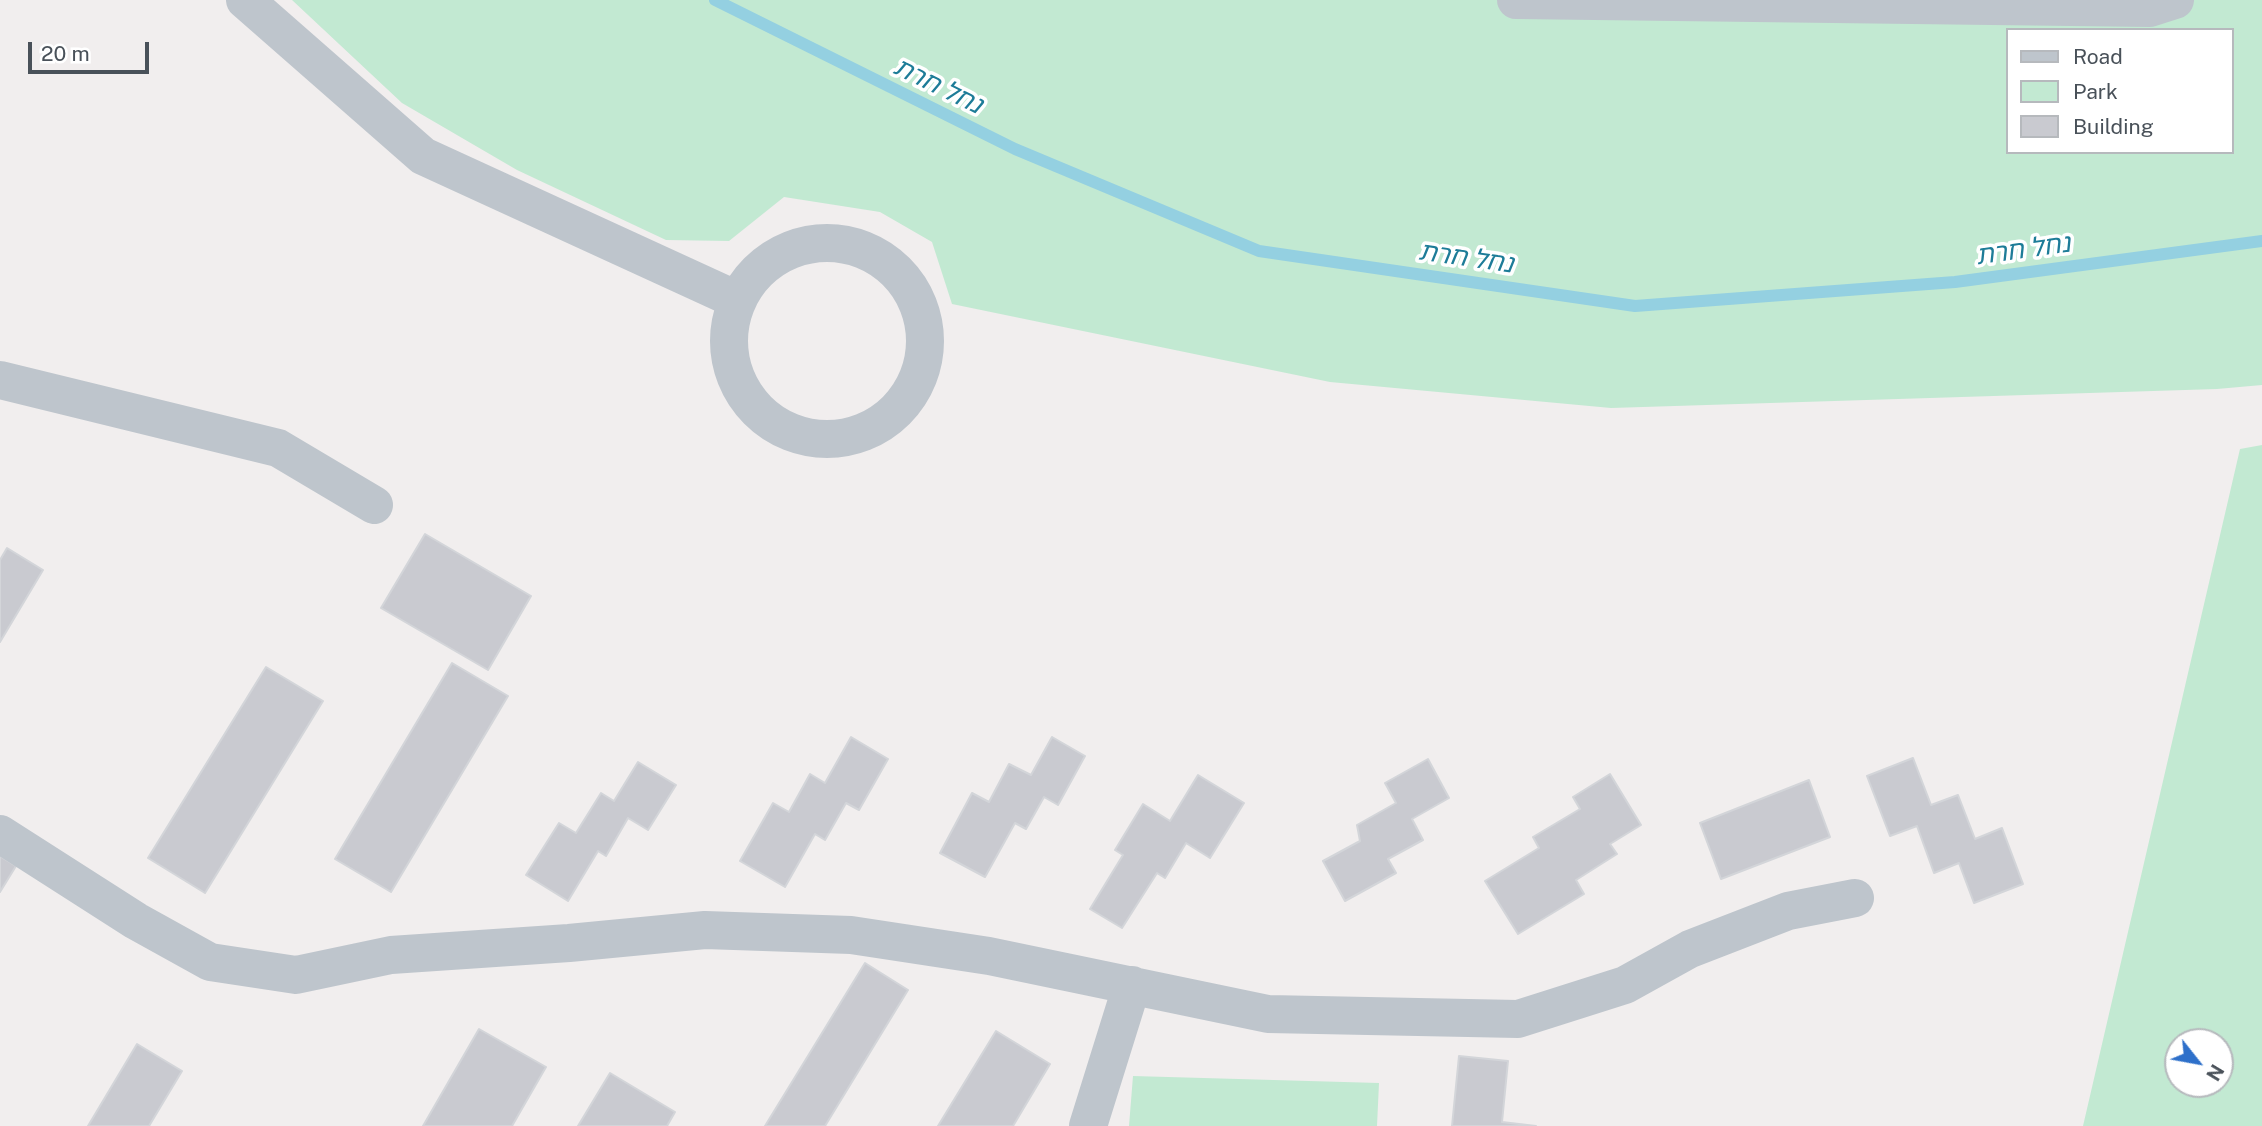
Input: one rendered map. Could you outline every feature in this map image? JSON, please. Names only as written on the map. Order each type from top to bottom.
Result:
[{"type":"street","points":[[245,0],[423,156],[737,300]]},
{"type":"street","points":[[1516,0],[2150,8],[2175,0]]},
{"type":"street","points":[[816,243],[849,245],[887,262],[909,287],[923,319],[925,353],[914,386],[896,412],[877,425],[867,431],[834,440],[800,437],[769,422],[746,399],[732,368],[729,334],[737,300],[755,273],[782,253],[816,243]]},
{"type":"street","points":[[0,380],[278,448],[374,505]]},
{"type":"street","points":[[0,834],[136,921],[210,962],[296,975],[391,956],[705,930],[851,935],[989,956],[1268,1014],[1518,1020],[1625,985],[1689,949],[1788,911],[1856,898]]},
{"type":"street","points":[[1088,1126],[1132,985]]},
{"type":"green space","points":[[292,0],[2262,0],[2262,385],[2217,389],[1611,408],[1330,382],[952,304],[932,242],[880,212],[784,197],[729,241],[666,240],[517,170],[402,103]]},
{"type":"green space","points":[[2262,445],[2262,1126],[2083,1126],[2240,449]]},
{"type":"green space","points":[[1133,1076],[1379,1083],[1377,1126],[1129,1126]]},
{"type":"building","points":[[425,534],[531,596],[488,670],[381,608]]},
{"type":"building","points":[[7,548],[43,570],[0,642],[0,560]]},
{"type":"building","points":[[452,663],[508,696],[391,892],[335,859]]},
{"type":"building","points":[[266,667],[323,701],[205,893],[148,858]]},
{"type":"building","points":[[851,737],[888,759],[859,810],[846,803],[825,840],[815,834],[785,887],[740,861],[773,803],[789,812],[810,774],[825,783]]},
{"type":"building","points":[[1052,737],[1085,756],[1058,805],[1044,797],[1026,829],[1015,823],[985,877],[940,853],[972,793],[989,802],[1009,764],[1031,775]]},
{"type":"building","points":[[1913,758],[1931,805],[1958,795],[1975,839],[2002,828],[2023,884],[1974,903],[1959,863],[1934,873],[1917,826],[1890,836],[1867,776]]},
{"type":"building","points":[[1428,759],[1449,798],[1412,819],[1423,840],[1388,859],[1396,873],[1345,901],[1323,861],[1360,841],[1357,825],[1396,803],[1385,783]]},
{"type":"building","points":[[638,762],[676,785],[648,830],[628,818],[606,856],[598,851],[568,901],[526,875],[559,823],[576,833],[601,793],[614,801]]},
{"type":"building","points":[[1610,774],[1641,825],[1610,844],[1617,854],[1576,880],[1584,894],[1518,934],[1485,881],[1539,848],[1533,837],[1580,809],[1573,797]]},
{"type":"building","points":[[1198,775],[1244,803],[1210,858],[1186,843],[1165,878],[1157,873],[1122,928],[1090,909],[1123,855],[1115,850],[1143,804],[1170,821]]},
{"type":"building","points":[[1809,780],[1830,837],[1721,879],[1700,823]]},
{"type":"building","points":[[0,856],[16,866],[0,892]]},
{"type":"building","points":[[865,963],[908,990],[825,1126],[765,1126]]},
{"type":"building","points":[[479,1029],[546,1067],[512,1126],[423,1126]]},
{"type":"building","points":[[996,1031],[1050,1064],[1013,1126],[938,1126]]},
{"type":"building","points":[[137,1044],[182,1071],[149,1126],[88,1126]]},
{"type":"building","points":[[1459,1056],[1508,1061],[1502,1122],[1536,1126],[1452,1126]]},
{"type":"building","points":[[610,1073],[675,1112],[667,1126],[578,1126]]},
{"type":"waterway","name":"נחל חרת","points":[[715,0],[1015,149],[1259,251],[1635,306],[1955,282],[2262,241]]}]
